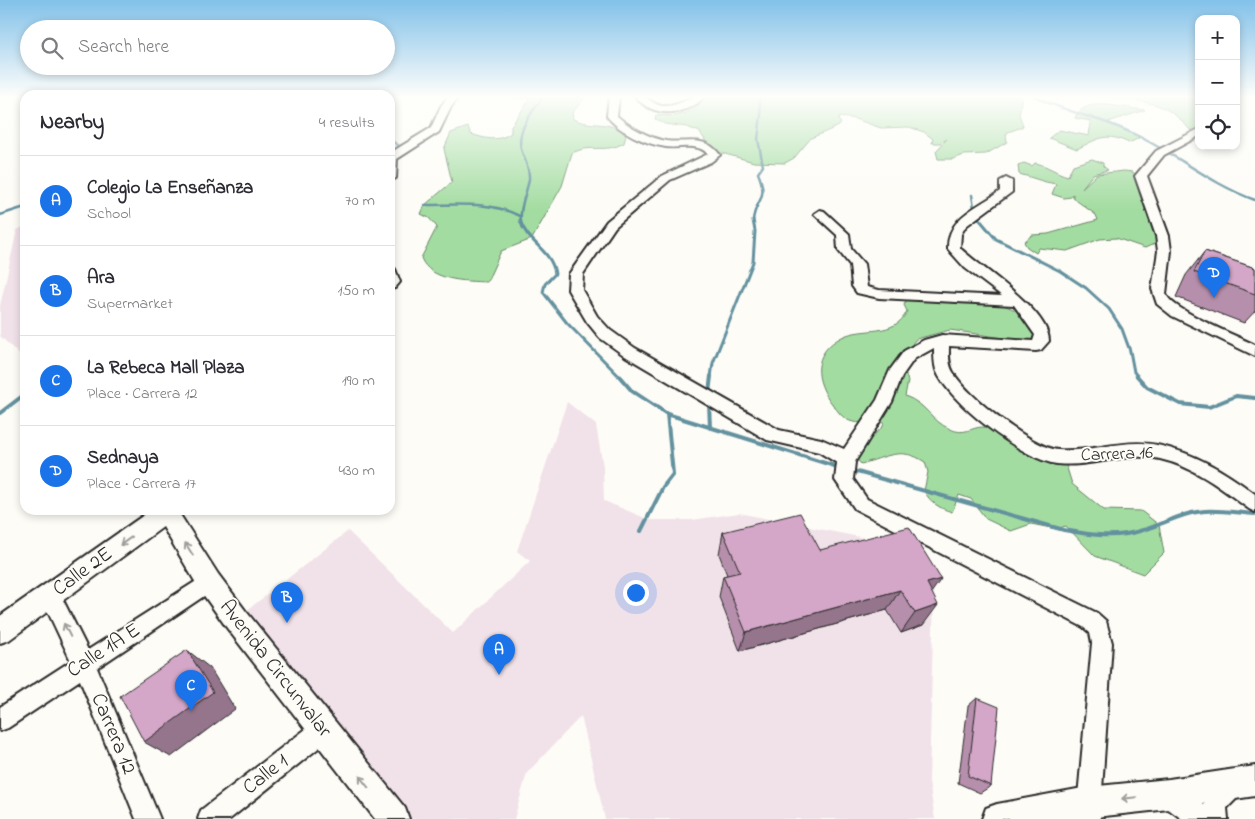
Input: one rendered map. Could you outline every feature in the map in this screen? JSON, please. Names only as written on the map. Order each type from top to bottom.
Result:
[{"type":"main road","name":"Calle 2E","points":[[0,631],[162,515]]},
{"type":"main road","name":"Avenida Circunvalar","points":[[170,515],[209,582],[322,730],[394,819]]},
{"type":"main road","points":[[997,819],[1088,810],[1170,794],[1245,783]]},
{"type":"street","points":[[395,155],[428,134]]},
{"type":"street","points":[[642,134],[666,144],[704,146],[711,150],[714,155],[666,178],[611,224],[576,274],[575,290],[578,298],[605,334],[630,352],[773,435],[786,440],[825,446],[839,454],[846,461]]},
{"type":"street","points":[[1195,134],[1160,153],[1141,176],[1145,191],[1162,230],[1164,247],[1158,292],[1160,299],[1165,305],[1255,351]]},
{"type":"street","points":[[1006,182],[1006,192],[972,216],[957,230],[954,237],[954,249],[970,265],[1018,301],[1042,334],[1042,341],[1036,346],[942,340],[929,344],[910,354],[895,374],[884,402],[846,461],[844,480],[862,504],[1090,620],[1099,628],[1102,643],[1088,810]]},
{"type":"street","points":[[820,214],[843,234],[845,250],[857,264],[859,286],[862,290],[879,294],[1018,301]]},
{"type":"street","name":"Carrera 16","points":[[942,340],[944,370],[958,389],[1014,437],[1044,455],[1090,457],[1115,452],[1148,450],[1180,457],[1212,473],[1255,504]]},
{"type":"street","name":"Calle 1A E","points":[[0,720],[209,582]]},
{"type":"street","name":"Carrera 12","points":[[50,595],[84,664],[148,819]]},
{"type":"street","name":"Calle 1","points":[[210,819],[322,730]]},
{"type":"street","points":[[1216,819],[1214,809],[1216,801],[1245,783]]},
{"type":"street","points":[[1170,794],[1202,819]]},
{"type":"shaded area","points":[[20,228],[20,355],[0,336],[0,306],[17,230]]},
{"type":"shaded area","points":[[567,402],[596,425],[603,467],[604,501],[650,520],[692,520],[739,513],[905,546],[934,593],[929,782],[935,819],[605,819],[581,716],[527,773],[514,819],[394,819],[236,619],[348,531],[453,633],[530,561],[517,551]]},
{"type":"green space","points":[[450,134],[472,134],[497,139],[509,134],[624,134],[626,136],[624,143],[617,146],[579,150],[572,153],[562,186],[532,239],[501,251],[487,282],[449,278],[432,271],[421,258],[437,227],[429,218],[421,214],[425,205],[452,182],[444,149]]},
{"type":"green space","points":[[701,134],[820,134],[811,138],[794,158],[785,163],[754,162],[711,150]]},
{"type":"green space","points":[[927,134],[1007,134],[1007,142],[986,154],[964,155],[953,159],[938,159],[936,151],[947,139],[940,143],[932,143],[933,139]]},
{"type":"green space","points":[[1054,134],[1089,136],[1089,134],[1134,134],[1139,138],[1129,143],[1108,137],[1077,149],[1049,138]]},
{"type":"green space","points":[[1092,159],[1103,163],[1103,166],[1108,170],[1093,174],[1082,188],[1097,174],[1124,171],[1133,172],[1149,189],[1160,235],[1156,243],[1145,248],[1116,238],[1100,239],[1067,251],[1039,248],[1036,253],[1027,247],[1024,242],[1032,235],[1048,234],[1098,220],[1096,215],[1073,198],[1073,194],[1071,197],[1064,198],[1052,194],[1056,184],[1019,174],[1018,165],[1024,163],[1032,166],[1035,163],[1068,176],[1073,165]]},
{"type":"green space","points":[[975,298],[1003,305],[1018,312],[1031,325],[1035,334],[1033,340],[1024,341],[950,330],[916,339],[906,352],[903,366],[908,381],[905,396],[919,403],[938,422],[950,429],[960,432],[979,427],[990,428],[1002,434],[1030,454],[1066,465],[1072,484],[1104,510],[1141,511],[1159,525],[1164,553],[1143,574],[1095,556],[1066,526],[1056,529],[1031,524],[1011,531],[986,519],[971,499],[959,495],[952,512],[939,507],[924,491],[928,472],[925,462],[916,457],[894,454],[861,464],[854,456],[884,425],[880,417],[865,422],[854,422],[838,412],[827,396],[819,377],[821,359],[825,351],[842,337],[850,334],[878,330],[895,325],[907,311],[904,305],[907,299]]},
{"type":"building","points":[[1205,251],[1255,268],[1255,294],[1194,272]]},
{"type":"building","points":[[800,513],[820,550],[909,527],[941,579],[927,583],[938,605],[915,613],[900,590],[746,632],[723,576],[740,572],[723,532]]},
{"type":"building","points":[[187,650],[213,692],[144,742],[120,696]]},
{"type":"building","points":[[977,698],[999,707],[991,786],[968,776]]},
{"type":"waterway","points":[[521,134],[521,149],[529,175],[521,210],[521,221]]},
{"type":"waterway","points":[[753,220],[762,195],[758,173],[763,166],[759,134]]},
{"type":"waterway","points":[[1134,134],[1223,186],[1255,200]]},
{"type":"waterway","points":[[972,195],[975,214],[981,221]]},
{"type":"waterway","points":[[425,205],[485,206],[509,211],[520,216]]},
{"type":"waterway","points":[[0,215],[20,209]]},
{"type":"waterway","points":[[520,220],[523,228],[544,252],[553,266],[555,274],[545,284],[543,292],[567,323],[620,377]]},
{"type":"waterway","points":[[711,377],[713,363],[753,262],[755,231],[753,220]]},
{"type":"waterway","points":[[980,220],[996,239],[1060,271],[1086,288],[1109,309],[1122,329],[1130,351],[1134,372],[1138,377]]},
{"type":"waterway","points":[[619,376],[632,391],[667,414]]},
{"type":"waterway","points":[[709,393],[711,376]]},
{"type":"waterway","points":[[1137,376],[1147,387],[1180,404],[1209,407],[1236,396],[1255,398]]},
{"type":"waterway","points":[[0,413],[20,398]]},
{"type":"waterway","points":[[709,403],[710,427]]},
{"type":"waterway","points":[[641,531],[663,487],[673,474],[667,414]]},
{"type":"waterway","points":[[667,414],[710,427]]},
{"type":"waterway","points":[[710,427],[841,468]]},
{"type":"waterway","points":[[850,470],[1064,530],[1094,535],[1133,533],[1197,512],[1217,511],[1255,514]]},
{"type":"place","name":"Sednaya","points":[[1214,298]]},
{"type":"place","name":"Ara","points":[[287,623]]},
{"type":"place","name":"Colegio La Enseñanza","points":[[499,675]]},
{"type":"place","name":"La Rebeca Mall Plaza","points":[[191,711]]}]
